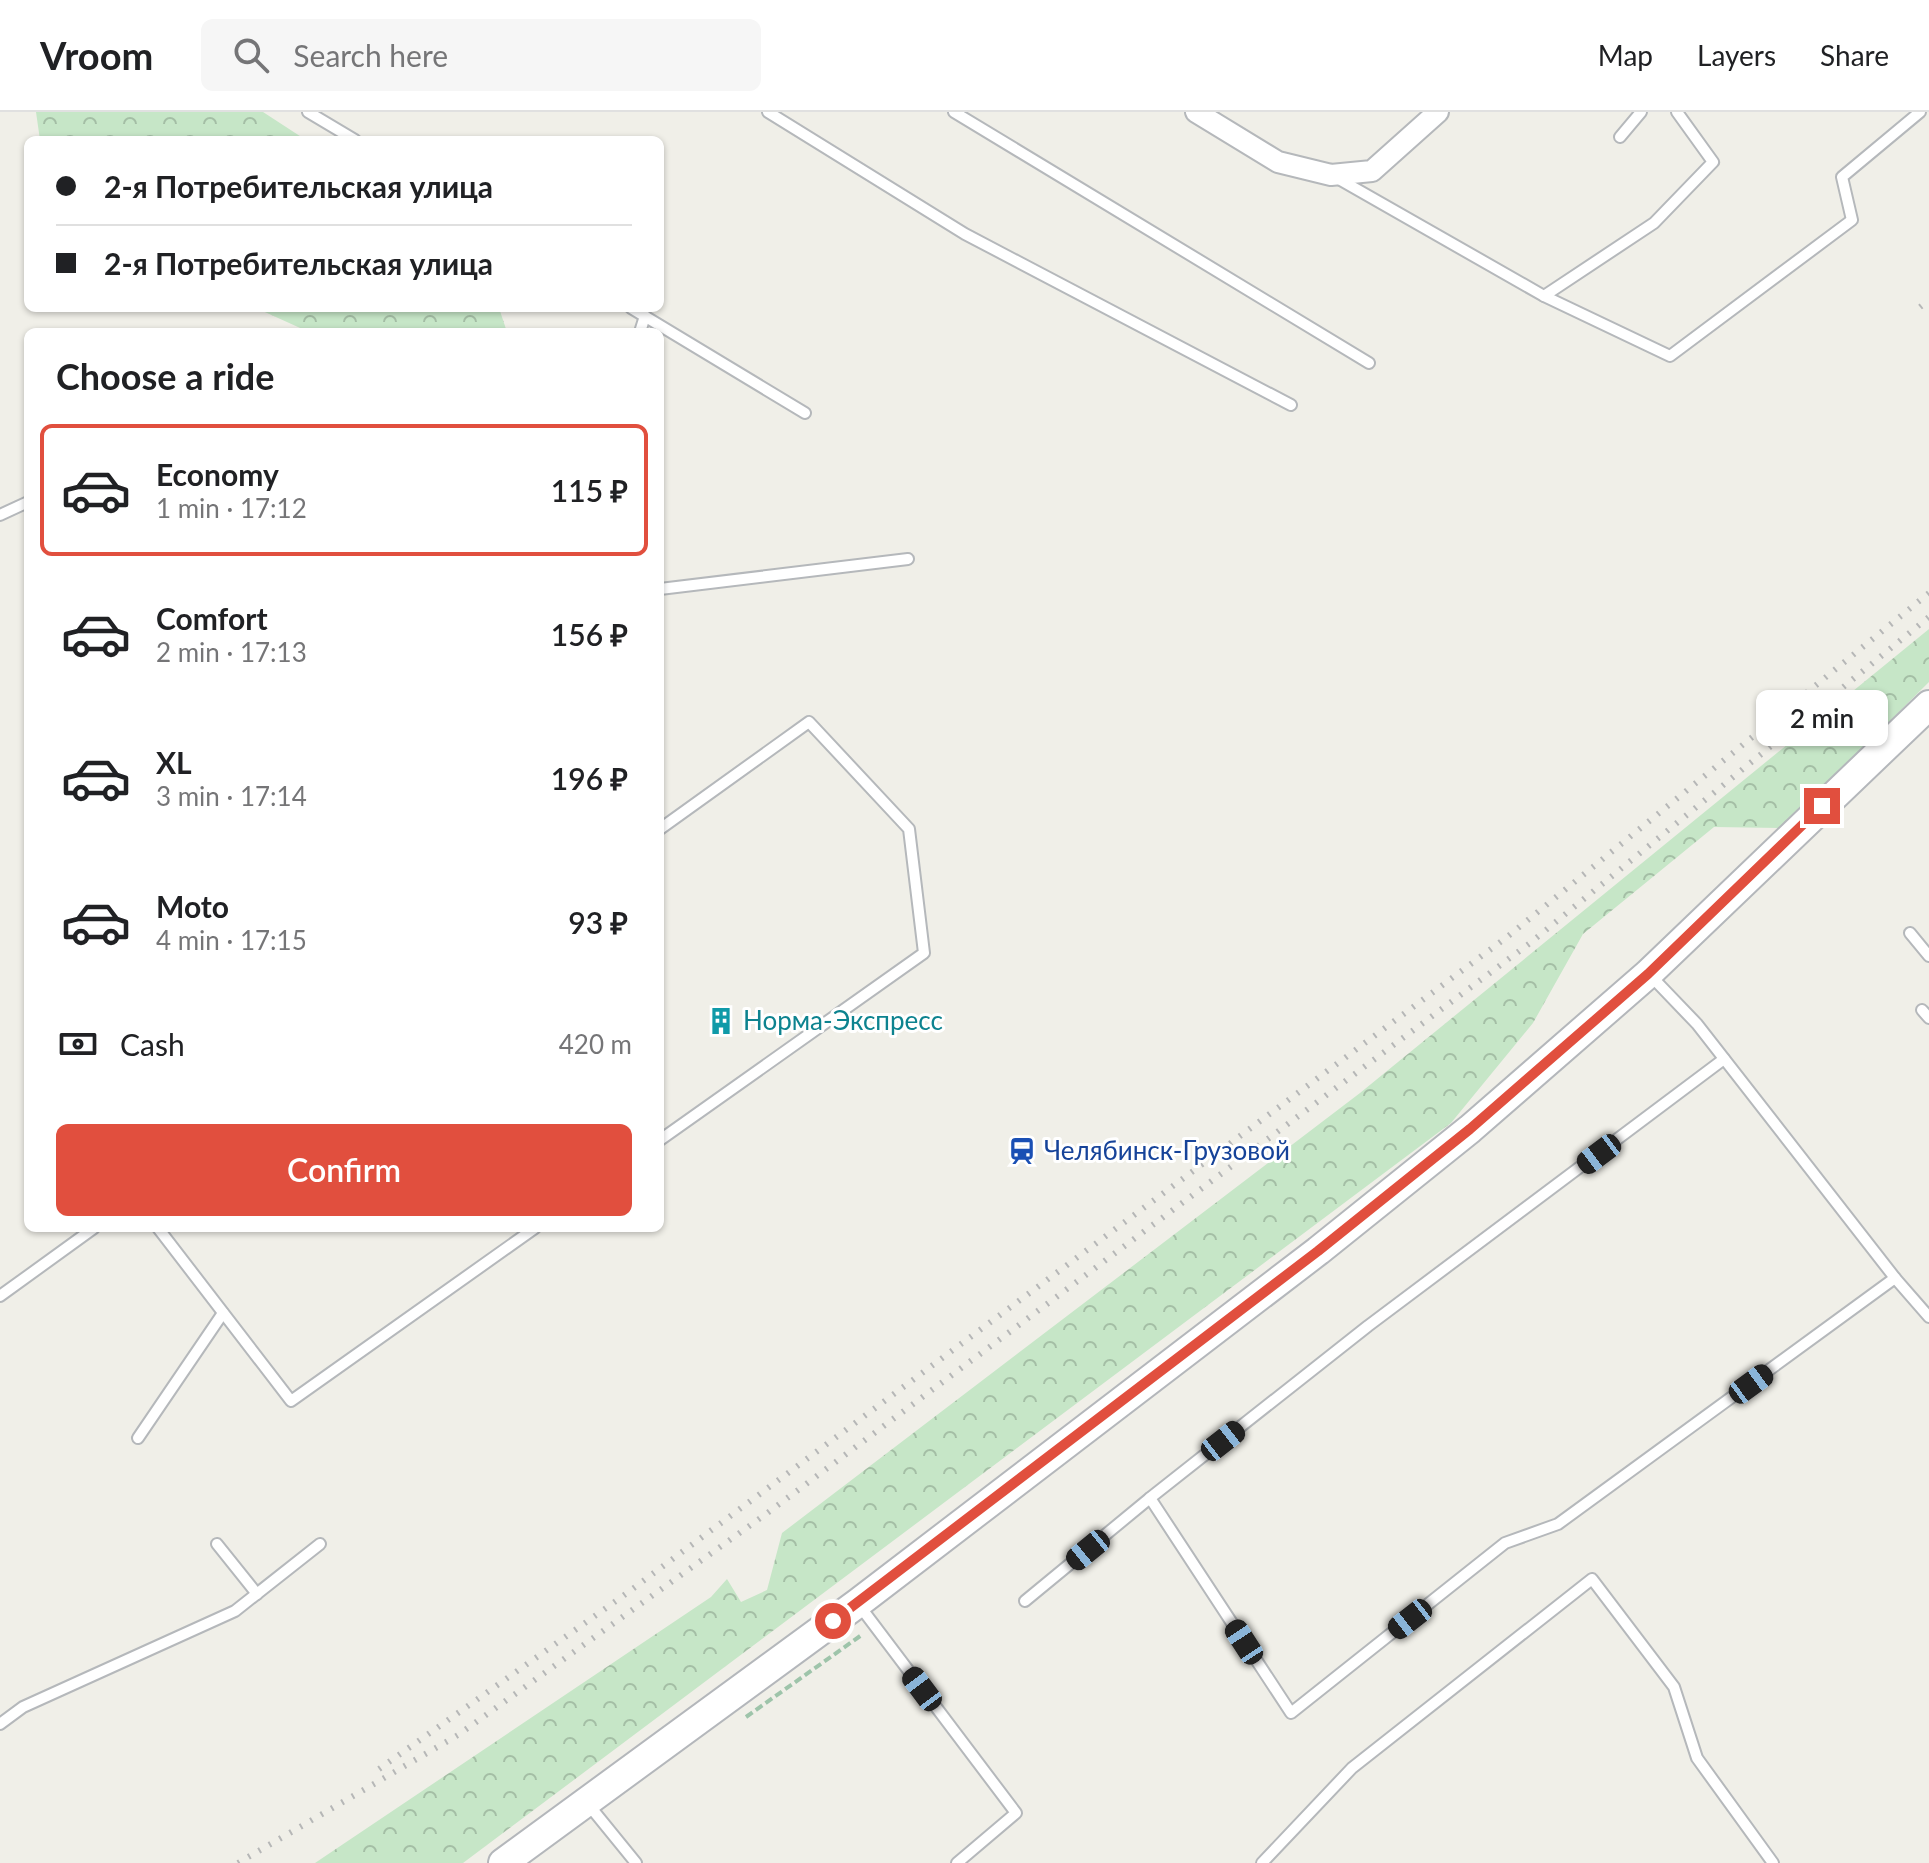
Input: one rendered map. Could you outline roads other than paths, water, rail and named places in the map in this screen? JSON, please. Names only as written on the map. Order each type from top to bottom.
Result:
[{"type":"street","points":[[1207,115],[1278,162],[1331,175],[1372,171],[1419,133],[1438,112]]},
{"type":"street","points":[[503,1863],[858,1603],[1330,1241],[1470,1129],[1648,974],[1929,705]]},
{"type":"lane","points":[[308,112],[348,136]]},
{"type":"lane","points":[[768,112],[965,234],[1291,405]]},
{"type":"lane","points":[[954,112],[1369,363]]},
{"type":"lane","points":[[1620,137],[1641,112]]},
{"type":"lane","points":[[1544,296],[1654,223],[1713,162],[1677,112]]},
{"type":"lane","points":[[1331,175],[1544,296],[1670,356],[1852,220],[1842,177],[1920,112]]},
{"type":"lane","points":[[638,312],[805,413]]},
{"type":"lane","points":[[641,328],[645,316]]},
{"type":"lane","points":[[0,515],[24,504]]},
{"type":"lane","points":[[664,589],[908,559]]},
{"type":"lane","points":[[664,826],[809,722],[909,829],[924,953],[664,1137]]},
{"type":"lane","points":[[1910,933],[1929,956]]},
{"type":"lane","points":[[1648,974],[1697,1024],[1895,1278],[1929,1317]]},
{"type":"lane","points":[[1025,1601],[1368,1326],[1724,1059]]},
{"type":"lane","points":[[0,1296],[88,1232]]},
{"type":"lane","points":[[161,1232],[291,1401],[529,1232]]},
{"type":"lane","points":[[1150,1498],[1291,1713],[1505,1543],[1558,1524],[1895,1278]]},
{"type":"lane","points":[[138,1438],[223,1313]]},
{"type":"lane","points":[[217,1544],[257,1594]]},
{"type":"lane","points":[[0,1724],[23,1707],[235,1611],[320,1544]]},
{"type":"lane","points":[[1262,1863],[1352,1768],[1592,1579],[1674,1687],[1697,1758],[1773,1863]]},
{"type":"lane","points":[[858,1603],[1016,1813],[957,1863]]},
{"type":"lane","points":[[586,1802],[636,1863]]},
{"type":"railway","points":[[1920,307],[1929,300]]},
{"type":"railway","points":[[379,1769],[623,1596],[1507,937],[1929,593]]},
{"type":"railway","points":[[238,1863],[458,1735],[766,1514],[1530,943],[1929,617]]},
{"type":"place","name":"Норма-Экспресс","points":[[721,1021]]},
{"type":"place","name":"Челябинск-Грузовой","points":[[1022,1151]]}]
